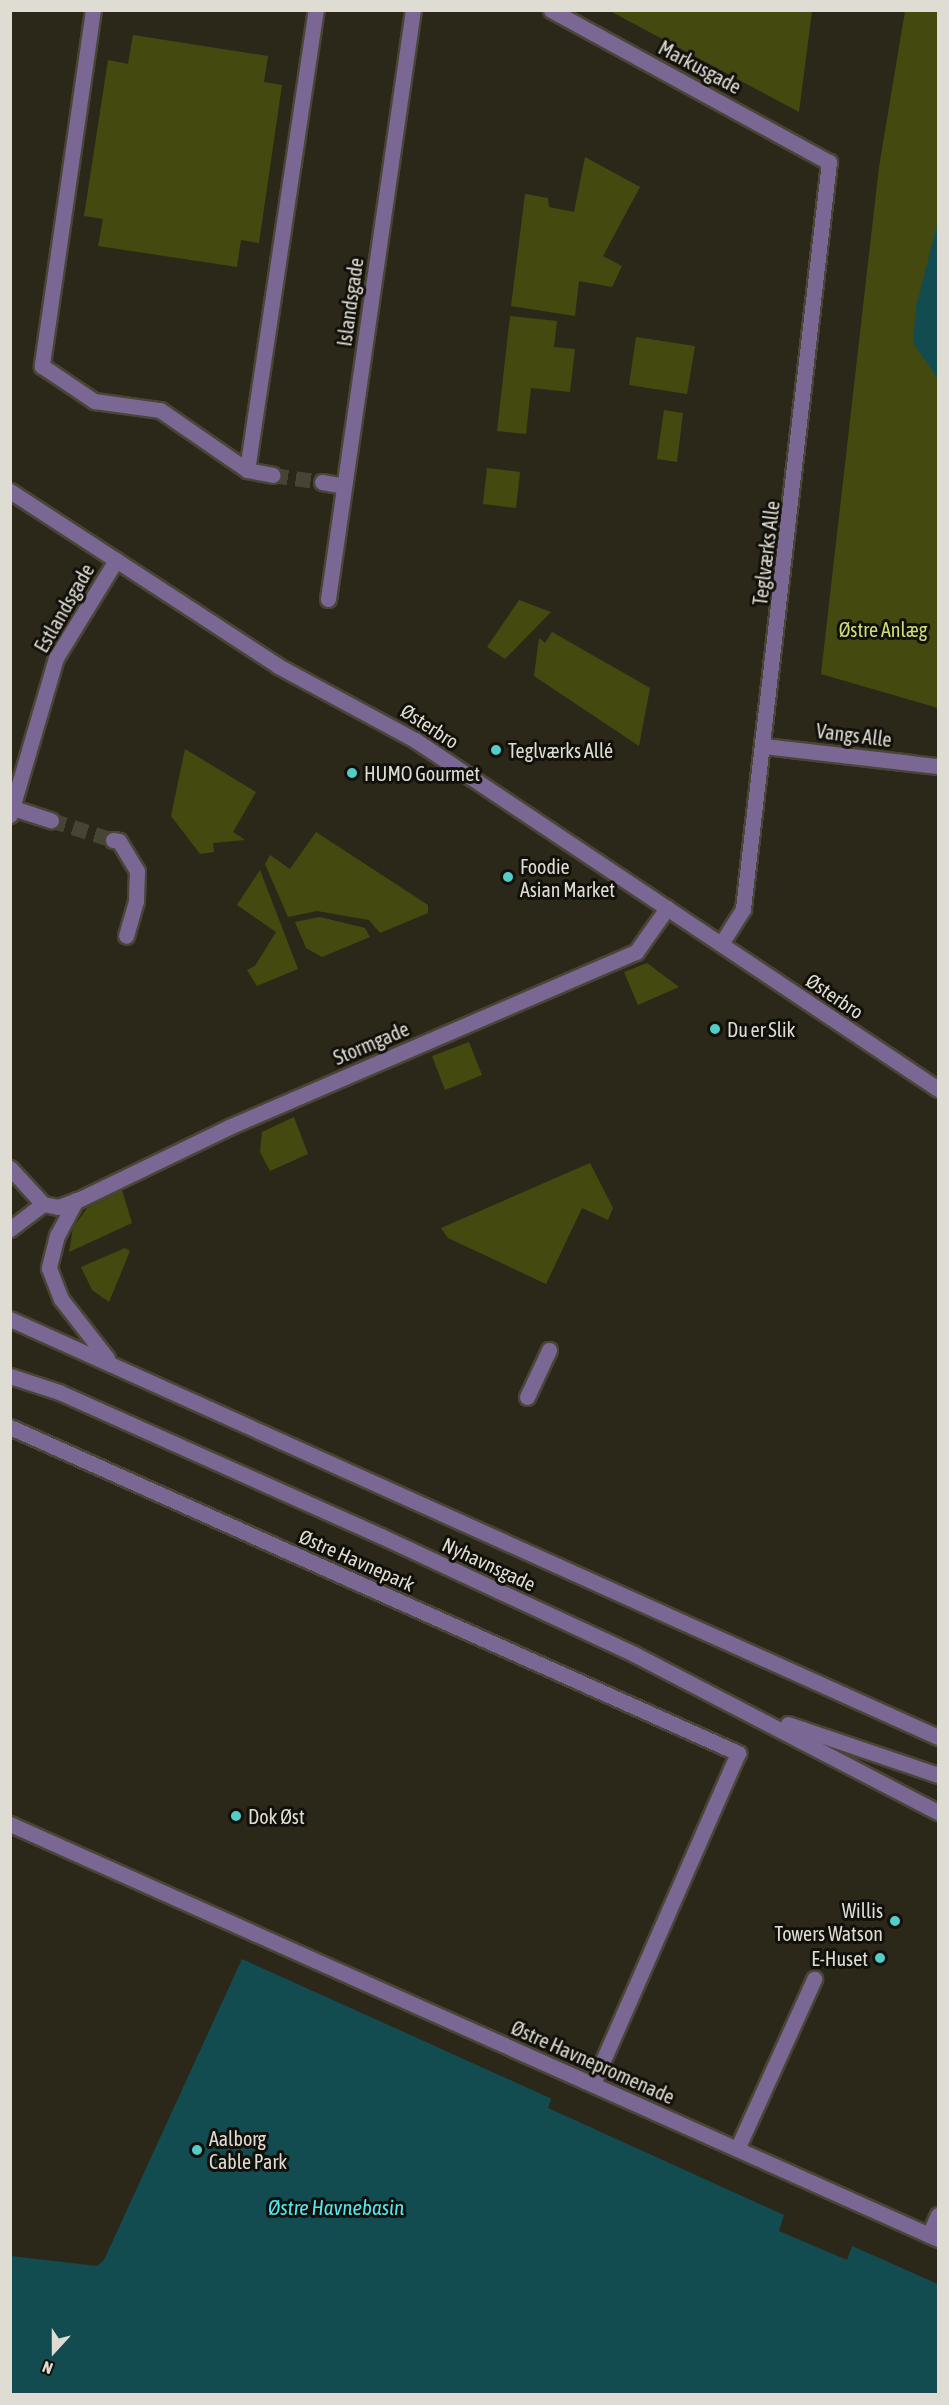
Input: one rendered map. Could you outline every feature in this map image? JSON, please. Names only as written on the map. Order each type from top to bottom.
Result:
[{"type":"street","points":[[93,10],[42,366],[94,401],[160,410],[247,470],[273,475]]},
{"type":"street","points":[[247,470],[316,10]]},
{"type":"street","name":"Islandsgade","points":[[328,599],[413,10]]},
{"type":"street","name":"Markusgade","points":[[550,10],[829,162]]},
{"type":"street","name":"Teglværks Alle","points":[[721,944],[743,909],[764,746],[829,162]]},
{"type":"street","points":[[322,482],[344,486]]},
{"type":"street","name":"Østerbro","points":[[10,491],[278,666],[415,740],[939,1089]]},
{"type":"street","name":"Estlandsgade","points":[[12,812],[15,783],[56,658],[116,560]]},
{"type":"street","name":"Vangs Alle","points":[[764,746],[939,766]]},
{"type":"street","points":[[12,812],[51,820]]},
{"type":"street","points":[[113,840],[118,841],[137,871],[136,900],[126,936]]},
{"type":"street","name":"Stormgade","points":[[43,1204],[58,1207],[76,1200],[229,1127],[636,952],[668,908]]},
{"type":"street","points":[[10,1168],[43,1204],[10,1229]]},
{"type":"street","points":[[76,1200],[53,1244],[49,1268],[61,1299],[108,1360]]},
{"type":"street","name":"Nyhavnsgade","points":[[10,1319],[108,1360],[939,1737]]},
{"type":"street","points":[[527,1397],[549,1350]]},
{"type":"street","name":"Nyhavnsgade","points":[[10,1376],[59,1392],[381,1536],[753,1713],[939,1812]]},
{"type":"street","name":"Østre Havnepark","points":[[10,1427],[738,1753],[593,2084]]},
{"type":"street","points":[[753,1713],[939,1775]]},
{"type":"street","name":"Østre Havnepromenade","points":[[10,1824],[934,2237]]},
{"type":"street","points":[[737,2149],[814,1979]]},
{"type":"street","points":[[934,2237],[939,2215]]},
{"type":"green space","points":[[610,11],[812,11],[799,112]]},
{"type":"green space","name":"Østre Anlæg","points":[[905,11],[938,11],[938,708],[821,674],[879,167]]},
{"type":"green space","points":[[133,35],[268,56],[264,82],[282,85],[259,243],[241,240],[237,267],[98,246],[103,219],[84,216],[108,60],[128,64]]},
{"type":"green space","points":[[585,157],[640,187],[603,256],[622,266],[612,287],[579,281],[575,316],[511,306],[525,194],[548,198],[549,207],[574,212]]},
{"type":"green space","points":[[510,316],[557,321],[554,347],[575,349],[570,392],[531,388],[526,434],[497,431]]},
{"type":"green space","points":[[636,337],[695,346],[687,394],[629,385]]},
{"type":"green space","points":[[664,410],[683,413],[677,462],[657,459]]},
{"type":"green space","points":[[487,468],[520,472],[516,508],[483,504]]},
{"type":"green space","points":[[519,600],[551,612],[505,659],[487,647]]},
{"type":"green space","points":[[552,632],[650,688],[639,746],[534,676],[539,638],[545,643]]},
{"type":"green space","points":[[185,749],[256,792],[233,832],[245,840],[213,843],[214,852],[200,854],[171,816]]},
{"type":"green space","points":[[316,832],[428,905],[428,913],[380,933],[369,920],[317,911],[288,917],[265,864],[270,855],[290,869]]},
{"type":"green space","points":[[260,870],[298,969],[257,986],[247,970],[255,966],[276,932],[237,905]]},
{"type":"green space","points":[[320,917],[365,928],[370,937],[322,957],[306,948],[295,922]]},
{"type":"green space","points":[[647,963],[679,987],[638,1005],[624,972]]},
{"type":"green space","points":[[469,1042],[482,1075],[445,1090],[432,1056]]},
{"type":"green space","points":[[294,1117],[308,1154],[270,1171],[260,1152],[262,1132]]},
{"type":"green space","points":[[590,1163],[613,1208],[608,1220],[582,1208],[546,1284],[448,1238],[441,1228]]},
{"type":"green space","points":[[122,1190],[132,1223],[69,1252],[73,1228],[87,1208]]},
{"type":"green space","points":[[125,1248],[130,1251],[109,1302],[92,1290],[81,1267]]},
{"type":"water","points":[[938,221],[938,379],[913,343],[916,307]]},
{"type":"water","name":"Østre Havnebasin","points":[[242,1959],[938,2273],[938,2394],[11,2394],[11,2256],[97,2266],[104,2260]]},
{"type":"pier","points":[[552,2097],[938,2273],[938,2284],[852,2246],[847,2260],[779,2231],[784,2215],[548,2108]]},
{"type":"tunnel","points":[[273,475],[322,482]]},
{"type":"tunnel","points":[[51,820],[113,840]]},
{"type":"place","name":"Teglværks Allé","points":[[496,750]]},
{"type":"place","name":"HUMO Gourmet","points":[[352,773]]},
{"type":"place","name":"Foodie Asian Market","points":[[508,877]]},
{"type":"place","name":"Du er Slik","points":[[715,1029]]},
{"type":"place","name":"Dok Øst","points":[[236,1816]]},
{"type":"place","name":"Willis Towers Watson","points":[[895,1921]]},
{"type":"place","name":"E-Huset","points":[[880,1958]]},
{"type":"place","name":"Aalborg Cable Park","points":[[197,2150]]}]
